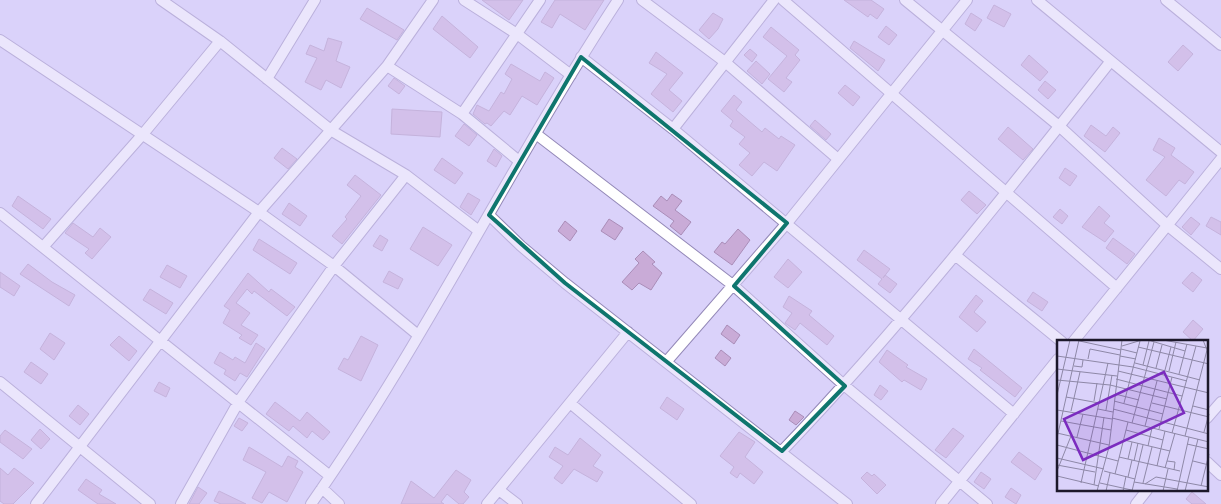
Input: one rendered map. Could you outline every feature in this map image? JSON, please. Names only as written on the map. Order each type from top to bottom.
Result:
[{"type":"street","points":[[162,0],[220,41],[332,130],[406,175],[479,231]]},
{"type":"street","points":[[267,79],[315,0]]},
{"type":"street","points":[[464,0],[517,34],[571,75]]},
{"type":"street","points":[[462,114],[540,0]]},
{"type":"street","points":[[311,504],[418,336],[519,161],[581,57],[618,0]]},
{"type":"street","points":[[642,0],[725,62],[838,159]]},
{"type":"street","points":[[674,129],[774,0]]},
{"type":"street","points":[[782,0],[1117,288]]},
{"type":"street","points":[[905,0],[1059,126],[1167,225],[1221,269]]},
{"type":"street","points":[[666,361],[734,286],[787,223],[967,0]]},
{"type":"street","points":[[1037,0],[1221,152]]},
{"type":"street","points":[[1166,0],[1221,45]]},
{"type":"street","points":[[36,504],[259,212],[387,66],[429,2]]},
{"type":"street","points":[[0,40],[259,212],[334,266],[418,336]]},
{"type":"street","points":[[44,246],[143,134],[220,41]]},
{"type":"street","points":[[581,57],[674,129],[1014,414]]},
{"type":"street","points":[[782,451],[845,386],[901,320],[1110,62]]},
{"type":"street","points":[[387,66],[462,114],[519,161]]},
{"type":"street","points":[[536,134],[734,286],[845,386],[987,504]]},
{"type":"street","points":[[1075,340],[1221,159]]},
{"type":"street","points":[[180,504],[239,401],[334,266],[406,175]]},
{"type":"street","points":[[0,213],[239,401],[330,476]]},
{"type":"street","points":[[488,215],[520,246],[782,451],[841,502]]},
{"type":"street","points":[[955,255],[1060,340]]},
{"type":"street","points":[[488,504],[628,332]]},
{"type":"street","points":[[941,504],[1057,360]]},
{"type":"street","points":[[0,382],[150,504]]},
{"type":"street","points":[[1208,417],[1221,402]]},
{"type":"street","points":[[570,403],[691,504]]},
{"type":"street","points":[[1208,463],[1221,475]]},
{"type":"street","points":[[322,488],[339,504]]},
{"type":"street","points":[[499,490],[517,504]]},
{"type":"street","points":[[1136,504],[1145,492]]},
{"type":"highlighted area","points":[[581,57],[787,223],[734,286],[845,386],[782,451],[565,283],[489,215]]},
{"type":"building","points":[[482,0],[523,0],[509,20]]},
{"type":"building","points":[[555,0],[604,0],[585,30],[560,14],[552,28],[541,22]]},
{"type":"building","points":[[844,0],[871,0],[884,9],[877,19],[870,14],[868,17]]},
{"type":"building","points":[[994,5],[1011,14],[1004,27],[987,18]]},
{"type":"building","points":[[367,8],[404,30],[397,40],[360,19]]},
{"type":"building","points":[[713,13],[723,19],[718,29],[709,39],[699,30]]},
{"type":"building","points":[[971,13],[982,20],[975,31],[965,24]]},
{"type":"building","points":[[442,16],[478,47],[470,58],[433,29]]},
{"type":"building","points":[[886,26],[897,35],[889,45],[878,37]]},
{"type":"building","points":[[771,27],[799,50],[795,55],[800,60],[786,78],[792,82],[784,92],[768,79],[787,56],[763,37]]},
{"type":"building","points":[[328,38],[342,42],[336,61],[350,67],[341,88],[326,80],[321,90],[305,82],[317,58],[306,54],[310,45],[324,51]]},
{"type":"building","points":[[854,41],[885,60],[878,71],[850,48]]},
{"type":"building","points":[[1183,45],[1193,54],[1178,71],[1168,62]]},
{"type":"building","points":[[750,49],[757,55],[752,62],[744,55]]},
{"type":"building","points":[[656,52],[683,73],[669,90],[682,101],[673,112],[651,94],[667,74],[649,63]]},
{"type":"building","points":[[1029,55],[1048,72],[1040,81],[1021,65]]},
{"type":"building","points":[[756,61],[770,74],[762,84],[747,71]]},
{"type":"building","points":[[511,64],[540,81],[545,72],[554,78],[537,105],[522,96],[510,115],[504,111],[491,126],[487,123],[485,124],[473,114],[477,105],[489,111],[501,92],[504,94],[512,79],[505,74]]},
{"type":"building","points":[[394,78],[405,86],[399,94],[388,86]]},
{"type":"building","points":[[1045,81],[1056,90],[1048,99],[1038,90]]},
{"type":"building","points":[[845,85],[860,97],[853,106],[838,93]]},
{"type":"building","points":[[734,95],[742,102],[736,110],[762,132],[765,128],[779,139],[781,136],[795,145],[777,171],[764,162],[752,176],[739,165],[750,153],[739,144],[745,137],[730,126],[733,121],[721,111]]},
{"type":"building","points":[[392,109],[442,112],[440,137],[391,134]]},
{"type":"building","points":[[815,120],[831,134],[826,140],[810,126]]},
{"type":"building","points":[[464,124],[477,135],[469,146],[455,136]]},
{"type":"building","points":[[1091,125],[1106,136],[1113,127],[1120,133],[1105,152],[1084,136]]},
{"type":"building","points":[[1008,127],[1033,149],[1023,160],[998,139]]},
{"type":"building","points":[[1159,138],[1175,148],[1171,155],[1194,172],[1185,184],[1179,180],[1166,196],[1146,180],[1165,157],[1153,150]]},
{"type":"building","points":[[282,148],[297,159],[288,169],[274,158]]},
{"type":"building","points":[[494,149],[502,156],[496,167],[487,161]]},
{"type":"building","points":[[442,158],[463,173],[455,184],[434,170]]},
{"type":"building","points":[[1065,168],[1077,176],[1070,186],[1059,178]]},
{"type":"building","points":[[355,175],[381,195],[342,244],[332,236],[347,219],[345,217],[361,196],[347,185]]},
{"type":"building","points":[[969,191],[986,205],[977,214],[961,200]]},
{"type":"building","points":[[468,193],[480,200],[471,215],[460,207]]},
{"type":"building","points":[[672,194],[682,201],[675,210],[691,222],[681,235],[670,226],[674,221],[653,206],[661,196],[667,201]]},
{"type":"building","points":[[18,196],[51,219],[43,229],[12,206]]},
{"type":"building","points":[[289,203],[307,216],[300,226],[282,214]]},
{"type":"building","points":[[1099,206],[1110,216],[1104,223],[1114,231],[1105,242],[1082,227]]},
{"type":"building","points":[[1060,209],[1068,216],[1062,224],[1053,217]]},
{"type":"building","points":[[1191,217],[1200,224],[1191,235],[1182,227]]},
{"type":"building","points":[[1211,217],[1221,222],[1221,235],[1206,226]]},
{"type":"building","points":[[609,219],[623,228],[615,240],[601,231]]},
{"type":"building","points":[[565,221],[577,231],[570,241],[558,231]]},
{"type":"building","points":[[73,223],[93,237],[100,228],[111,237],[92,259],[85,253],[89,249],[65,233]]},
{"type":"building","points":[[423,227],[452,245],[438,266],[410,249]]},
{"type":"building","points":[[738,229],[750,240],[732,265],[714,252],[722,242],[725,244]]},
{"type":"building","points":[[380,235],[388,240],[382,251],[373,246]]},
{"type":"building","points":[[1113,238],[1135,254],[1127,264],[1106,248]]},
{"type":"building","points":[[259,239],[297,263],[290,274],[253,250]]},
{"type":"building","points":[[864,250],[890,269],[885,275],[897,284],[890,293],[878,284],[882,279],[857,260]]},
{"type":"building","points":[[643,251],[655,262],[652,264],[662,273],[651,290],[639,283],[632,290],[622,282],[639,263],[635,259]]},
{"type":"building","points":[[788,259],[802,272],[788,288],[774,277]]},
{"type":"building","points":[[28,264],[52,282],[75,295],[69,306],[20,274]]},
{"type":"building","points":[[167,265],[187,276],[180,288],[160,277]]},
{"type":"building","points":[[389,271],[403,279],[398,289],[383,282]]},
{"type":"building","points":[[0,272],[20,286],[14,296],[0,287]]},
{"type":"building","points":[[1192,272],[1202,280],[1193,292],[1182,283]]},
{"type":"building","points":[[248,273],[269,292],[271,289],[295,307],[287,316],[254,291],[252,294],[247,289],[236,303],[250,313],[241,325],[258,335],[251,345],[239,338],[242,335],[223,323],[230,310],[224,306]]},
{"type":"building","points":[[150,289],[173,303],[166,314],[143,300]]},
{"type":"building","points":[[1033,292],[1048,302],[1042,311],[1027,301]]},
{"type":"building","points":[[976,295],[983,301],[974,312],[986,322],[977,332],[959,317]]},
{"type":"building","points":[[789,296],[812,311],[809,315],[834,336],[827,345],[800,323],[795,330],[785,323],[792,313],[783,307]]},
{"type":"building","points":[[1193,320],[1203,329],[1194,340],[1183,332]]},
{"type":"building","points":[[727,325],[740,335],[734,344],[721,334]]},
{"type":"building","points":[[50,333],[65,343],[54,360],[40,349]]},
{"type":"building","points":[[119,336],[137,351],[129,361],[110,345]]},
{"type":"building","points":[[361,336],[378,345],[361,381],[338,369],[344,358],[348,360]]},
{"type":"building","points":[[256,343],[265,349],[247,377],[240,373],[235,381],[224,374],[226,370],[214,363],[220,352],[233,360],[235,357],[245,363]]},
{"type":"building","points":[[974,349],[1022,388],[1015,397],[980,370],[982,368],[968,359]]},
{"type":"building","points":[[721,350],[731,358],[725,366],[715,358]]},
{"type":"building","points":[[887,350],[908,365],[906,367],[927,379],[921,390],[904,380],[902,382],[879,362]]},
{"type":"building","points":[[31,362],[48,374],[41,384],[24,372]]},
{"type":"building","points":[[159,382],[170,388],[166,397],[154,391]]},
{"type":"building","points":[[880,385],[888,391],[881,400],[874,395]]},
{"type":"building","points":[[667,397],[684,409],[677,420],[660,408]]},
{"type":"building","points":[[275,402],[300,421],[307,412],[330,432],[323,440],[312,431],[307,438],[293,426],[289,431],[266,414]]},
{"type":"building","points":[[78,405],[89,414],[80,425],[69,416]]},
{"type":"building","points":[[795,411],[804,417],[796,425],[789,420]]},
{"type":"building","points":[[239,418],[248,423],[242,431],[234,426]]},
{"type":"building","points":[[953,428],[964,436],[946,458],[935,450]]},
{"type":"building","points":[[40,429],[50,439],[41,449],[31,440]]},
{"type":"building","points":[[5,430],[32,449],[23,459],[0,442],[0,436]]},
{"type":"building","points":[[739,432],[755,442],[745,457],[763,472],[754,484],[740,473],[737,478],[730,473],[734,467],[720,456]]},
{"type":"building","points":[[580,438],[601,455],[593,466],[603,472],[597,482],[574,469],[562,484],[554,478],[563,466],[549,457],[555,447],[568,455]]},
{"type":"building","points":[[249,447],[282,467],[288,456],[298,461],[295,467],[303,472],[287,502],[269,492],[262,503],[252,498],[266,472],[243,460]]},
{"type":"building","points":[[1019,452],[1042,469],[1035,480],[1011,462]]},
{"type":"building","points":[[0,468],[8,475],[14,468],[34,483],[13,504],[4,504],[0,501]]},
{"type":"building","points":[[456,470],[471,480],[464,492],[469,497],[463,504],[459,504],[447,494],[441,502],[444,504],[401,504],[411,481],[434,498]]},
{"type":"building","points":[[867,472],[872,476],[874,474],[886,485],[877,494],[861,478]]},
{"type":"building","points":[[981,472],[991,479],[984,489],[974,482]]},
{"type":"building","points":[[86,479],[102,490],[99,494],[116,504],[98,504],[78,490]]},
{"type":"building","points":[[198,487],[207,493],[199,504],[189,504]]},
{"type":"building","points":[[1011,488],[1021,495],[1016,504],[1005,497]]},
{"type":"building","points":[[219,491],[246,504],[221,504],[214,501]]},
{"type":"building","points":[[1192,492],[1206,504],[1192,504],[1186,499]]}]
